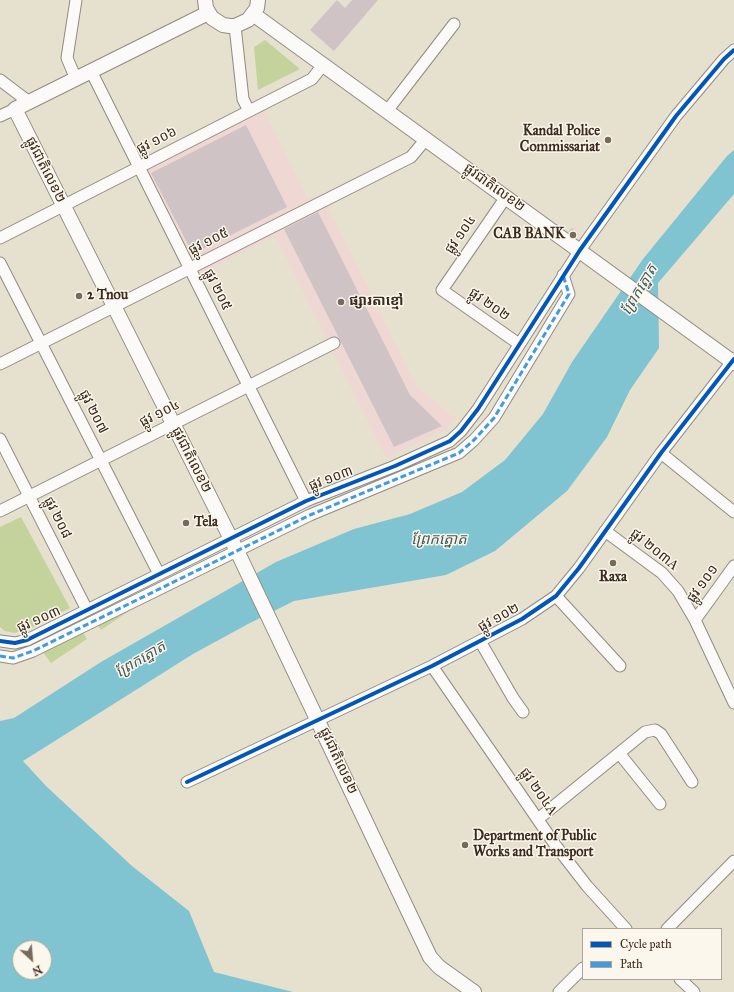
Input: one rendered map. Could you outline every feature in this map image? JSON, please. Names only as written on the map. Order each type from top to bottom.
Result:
[{"type":"main road","points":[[15,109],[91,71],[206,6],[212,18],[223,25],[235,26],[248,20],[253,14],[258,0]]},
{"type":"main road","name":"ផ្លូវជាតិលេខ២","points":[[253,14],[580,250],[691,333],[733,361]]},
{"type":"main road","name":"ផ្លូវជាតិលេខ២","points":[[15,109],[235,548],[319,720],[430,956],[439,967],[474,992]]},
{"type":"street","points":[[76,0],[67,47],[67,58],[76,79]]},
{"type":"street","points":[[387,111],[454,24]]},
{"type":"street","points":[[235,26],[243,99],[249,111]]},
{"type":"street","name":"ផ្លូវ ១០៣","points":[[0,641],[15,643],[27,640],[159,574],[235,548],[306,501],[395,466],[450,441],[461,431],[478,409],[563,275],[676,116],[724,59],[734,50]]},
{"type":"street","name":"ផ្លូវ ១០៦","points":[[0,238],[312,79],[323,64]]},
{"type":"street","name":"ផ្លូវ ២០៥","points":[[91,71],[306,501]]},
{"type":"street","points":[[0,80],[29,102]]},
{"type":"street","points":[[0,116],[15,109]]},
{"type":"street","name":"ផ្លូវ ១០៥","points":[[0,364],[411,157],[426,139]]},
{"type":"street","name":"ផ្លូវ ១០៤","points":[[442,290],[506,197]]},
{"type":"street","name":"ផ្លូវ ២០៧","points":[[0,263],[159,574]]},
{"type":"street","points":[[0,656],[13,658],[33,651],[235,548],[310,515],[460,453],[494,418],[569,294],[563,275]]},
{"type":"street","name":"ផ្លូវ ២០២","points":[[442,290],[519,344]]},
{"type":"street","name":"ផ្លូវ ១០៤","points":[[0,511],[334,343]]},
{"type":"street","name":"ផ្លូវ ១០២","points":[[187,782],[432,666],[522,619],[556,596],[661,453],[733,361]]},
{"type":"street","name":"ផ្លូវ ២០៨","points":[[0,439],[87,610]]},
{"type":"street","points":[[661,453],[734,512]]},
{"type":"street","name":"ផ្លូវ ២០៣A","points":[[605,531],[662,573],[678,591],[695,620],[734,703]]},
{"type":"street","name":"ផ្លូវ ១០១","points":[[695,620],[734,566]]},
{"type":"street","points":[[556,596],[620,666]]},
{"type":"street","points":[[480,641],[513,698],[523,712]]},
{"type":"street","name":"ផ្លូវ ២០៤A","points":[[432,666],[556,846],[587,886],[623,928]]},
{"type":"street","points":[[538,819],[645,732],[655,730],[661,734],[692,782]]},
{"type":"street","points":[[619,753],[632,767],[660,804]]},
{"type":"street","points":[[668,928],[734,861]]},
{"type":"street","points":[[559,992],[582,969]]},
{"type":"street","points":[[681,980],[694,992]]},
{"type":"shaded area","name":"ផ្សារតាខ្មៅ","points":[[263,109],[308,199],[321,193],[416,386],[456,418],[446,430],[386,458],[275,236],[196,276],[143,170]]},
{"type":"green space","points":[[265,40],[300,69],[258,90],[254,47]]},
{"type":"green space","points":[[21,517],[70,608],[29,629],[14,633],[5,631],[0,627],[0,527]]},
{"type":"green space","points":[[148,598],[101,630],[97,624]]},
{"type":"green space","points":[[82,631],[87,639],[51,663],[42,651]]},
{"type":"water","name":"ព្រែកត្នោត","points":[[734,150],[734,194],[658,283],[659,348],[630,390],[607,437],[567,491],[495,551],[446,575],[294,601],[193,654],[23,761],[46,786],[132,866],[189,911],[214,972],[293,992],[0,992],[0,721],[14,718],[101,662],[276,562],[354,529],[410,514],[462,492],[505,460],[543,414],[572,362],[643,259],[727,156]]},
{"type":"building","points":[[337,0],[345,8],[352,0],[378,0],[334,51],[310,30]]},
{"type":"building","points":[[246,125],[287,207],[193,254],[151,173]]},
{"type":"building","points":[[318,212],[410,395],[442,426],[394,447],[284,229]]},
{"type":"building","points":[[572,228],[579,234],[576,238],[568,232]]},
{"type":"marked path","points":[[0,656],[13,658],[33,651],[310,515],[459,453],[474,440],[494,418],[569,294],[563,275]]},
{"type":"cycle path","points":[[0,641],[15,643],[27,640],[306,501],[395,466],[450,441],[461,431],[478,409],[580,250],[676,116],[724,59],[734,50]]},
{"type":"cycle path","points":[[187,782],[432,666],[522,619],[556,596],[579,568],[661,453],[734,359]]},
{"type":"place","name":"Kandal Police Commissariat","points":[[608,140]]},
{"type":"place","name":"CAB BANK","points":[[573,235]]},
{"type":"place","name":"2 Tnou","points":[[79,296]]},
{"type":"place","name":"ផ្សារតាខ្មៅ","points":[[341,302]]},
{"type":"place","name":"Tela","points":[[186,523]]},
{"type":"place","name":"Raxa","points":[[613,563]]},
{"type":"place","name":"Department of Public Works and Transport","points":[[465,845]]}]
